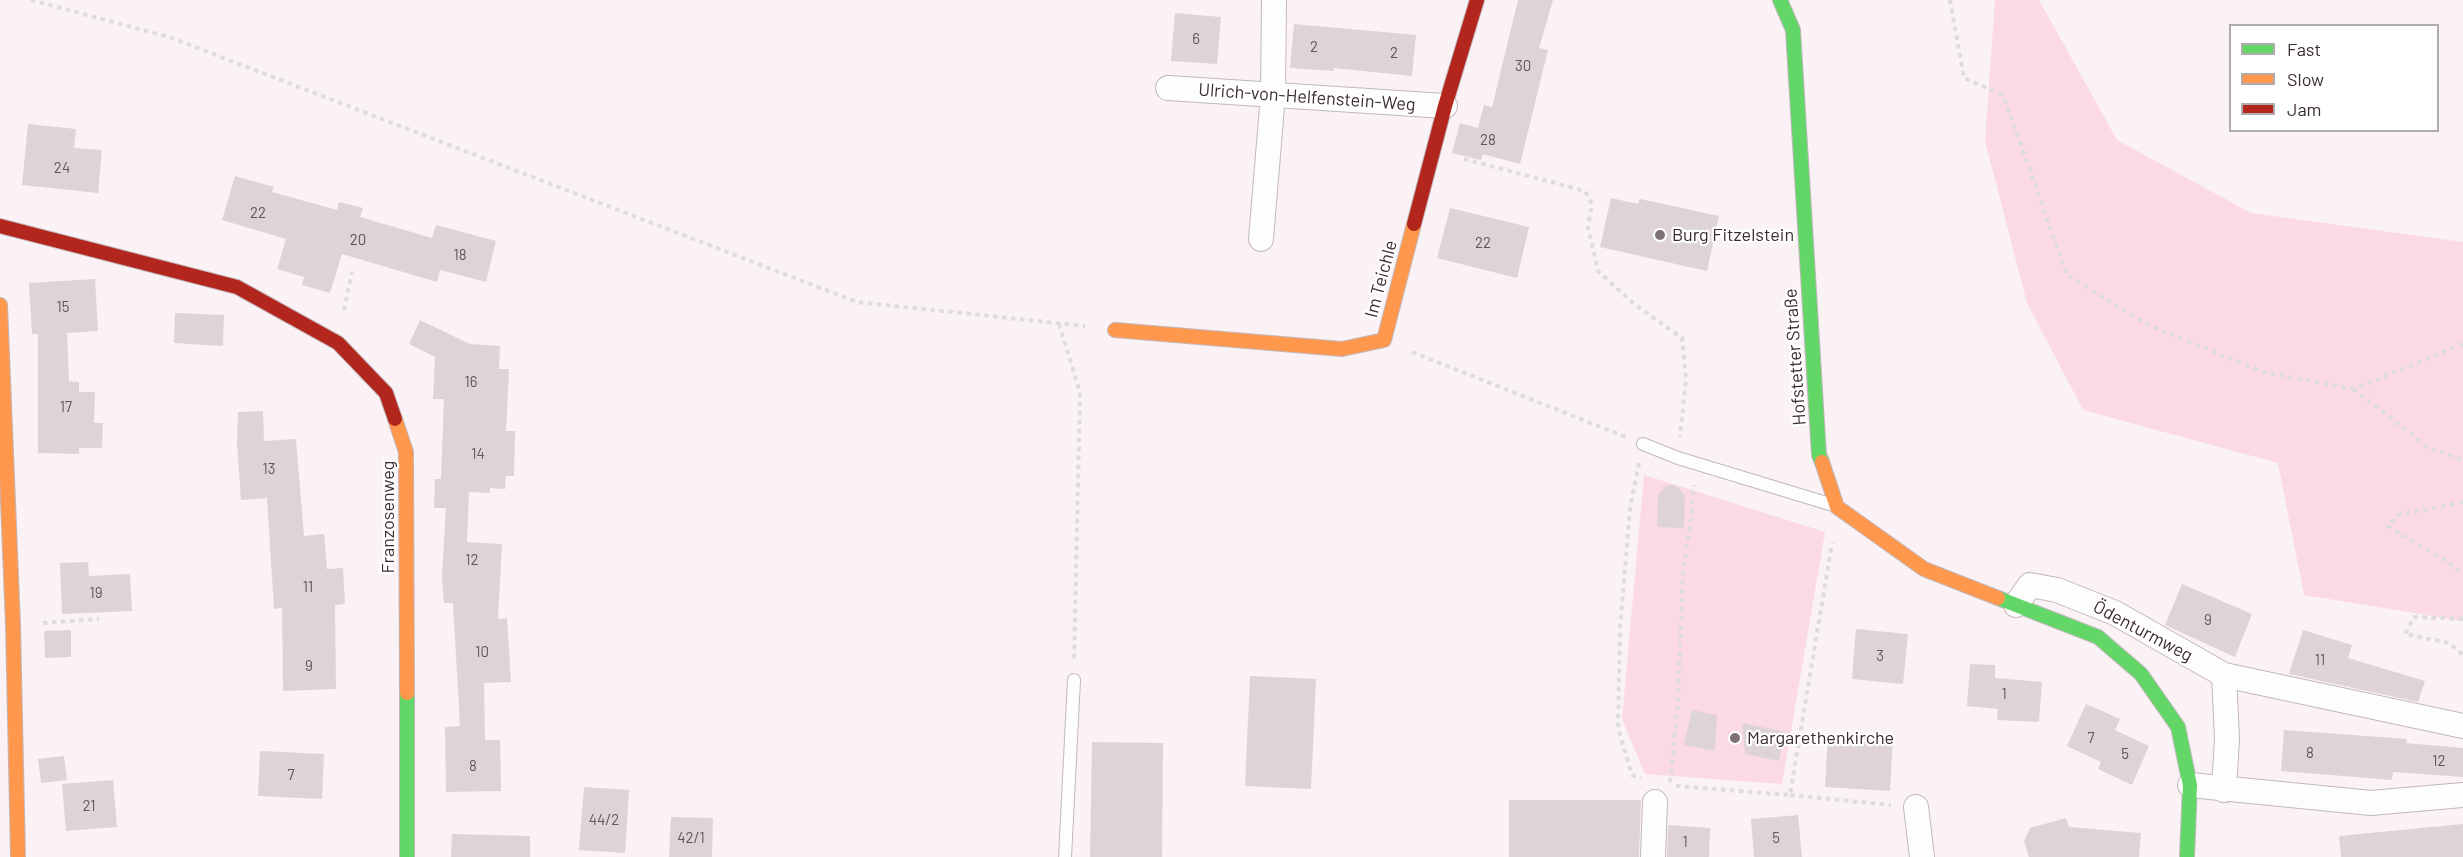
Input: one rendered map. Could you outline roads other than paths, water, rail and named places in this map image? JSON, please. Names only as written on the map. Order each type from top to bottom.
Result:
[{"type":"street","points":[[1261,239],[1272,95],[1274,0]]},
{"type":"street","name":"Im Teichle","points":[[1115,330],[1342,349],[1384,340],[1445,106],[1477,0]]},
{"type":"street","name":"Hofstetter Straße","points":[[1780,0],[1793,30],[1819,455],[1838,507]]},
{"type":"street","name":"Ulrich-von-Helfenstein-Weg","points":[[1168,88],[1445,106]]},
{"type":"street","name":"Franzosenweg","points":[[0,226],[237,287],[338,343],[386,393],[406,452],[407,857]]},
{"type":"street","points":[[0,305],[13,625],[18,857]]},
{"type":"street","points":[[1838,507],[1924,569],[2016,605]]},
{"type":"street","name":"Ödenturmweg","points":[[2187,857],[2190,785],[2178,727],[2141,674],[2098,637],[2016,605],[2030,585],[2057,590],[2115,613],[2224,675],[2463,726]]},
{"type":"street","points":[[2224,675],[2227,738],[2224,790]]},
{"type":"street","points":[[2190,785],[2371,803],[2463,795]]},
{"type":"street","points":[[1653,857],[1657,794]]},
{"type":"street","points":[[1916,807],[1922,857]]},
{"type":"lane","points":[[1643,444],[1695,464],[1838,507]]},
{"type":"lane","points":[[1065,857],[1074,680]]},
{"type":"place","name":"Burg Fitzelstein","points":[[1660,235]]},
{"type":"place","name":"Margarethenkirche","points":[[1735,738]]}]
